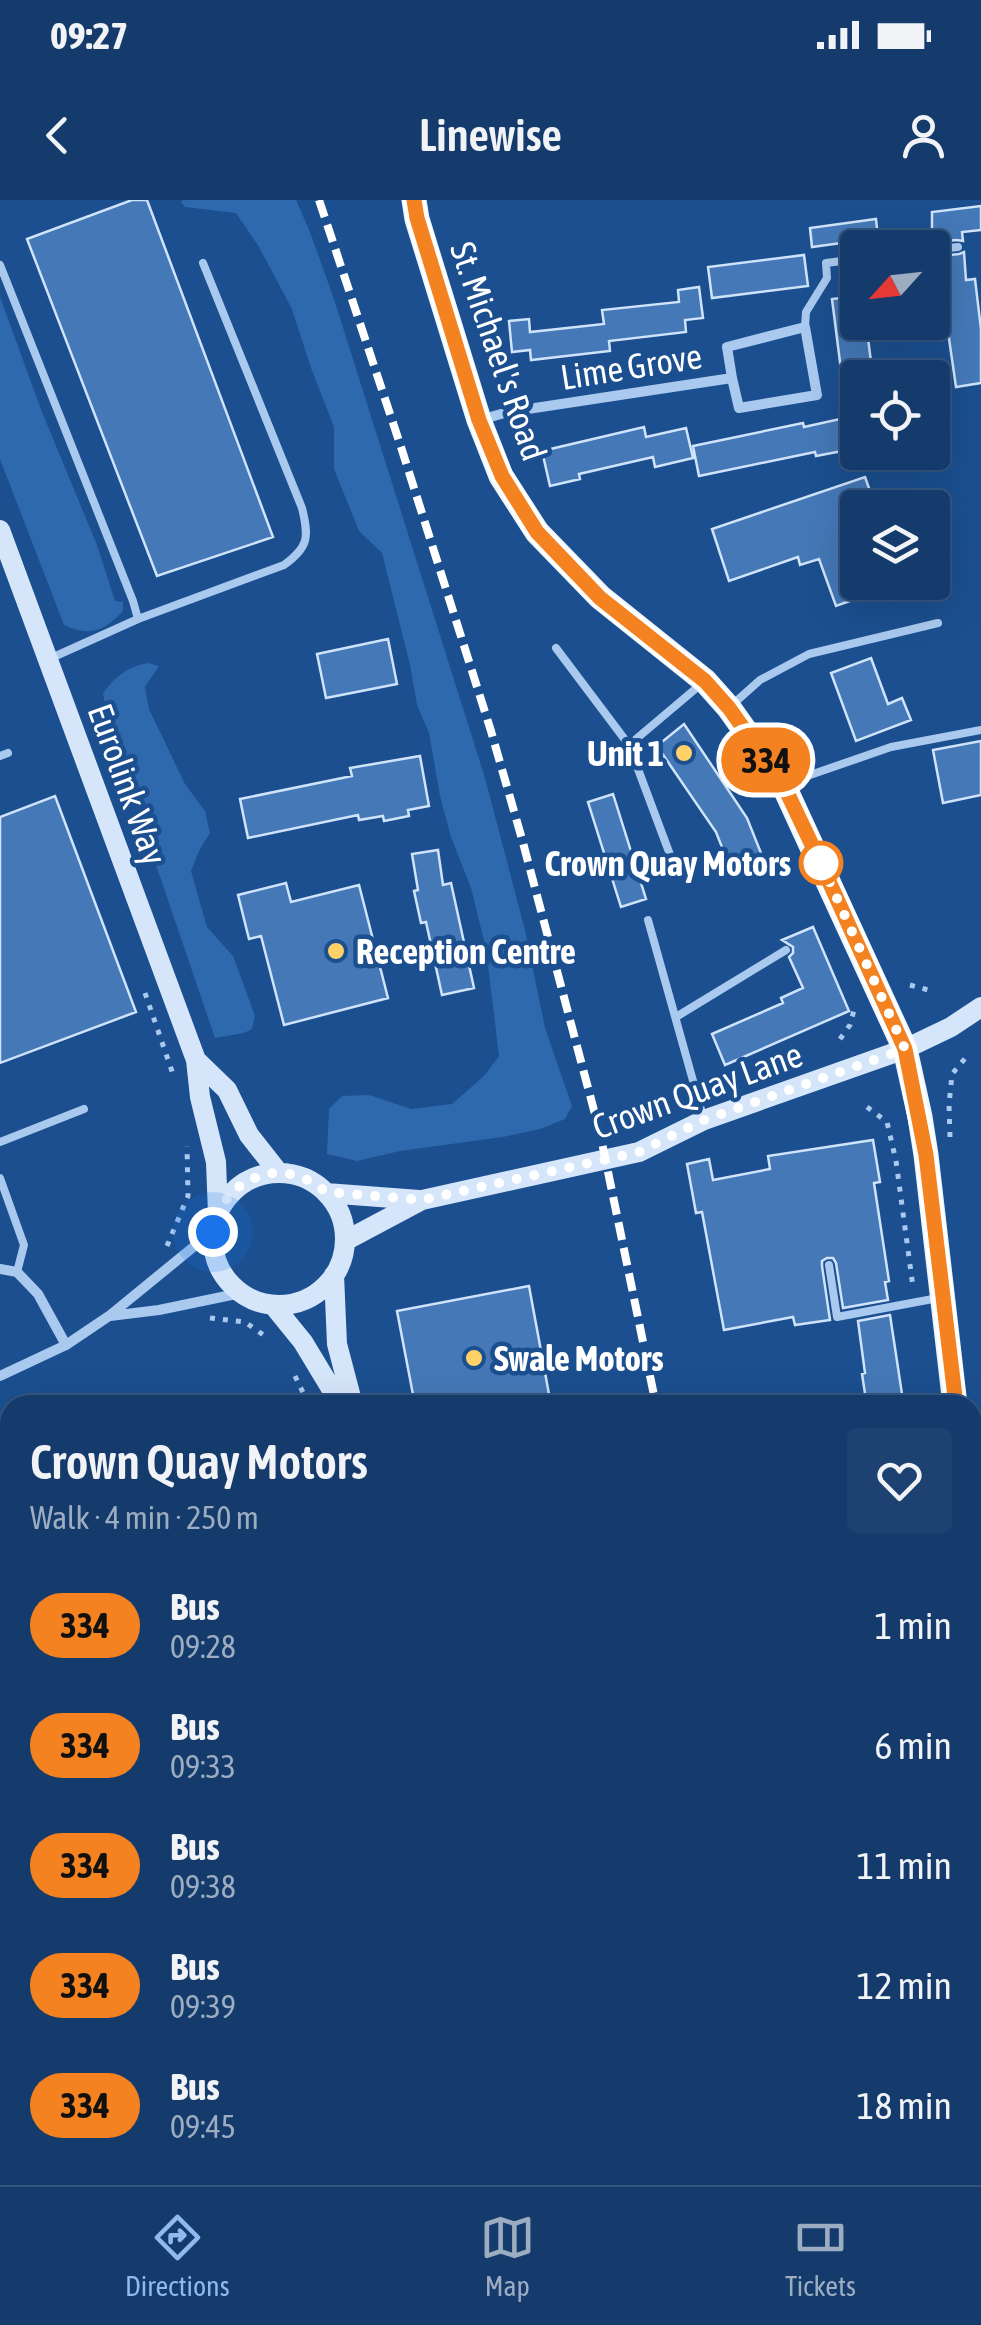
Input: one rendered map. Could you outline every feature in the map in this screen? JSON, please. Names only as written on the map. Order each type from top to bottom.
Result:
[{"type":"main road","name":"St. Michael's Road","points":[[414,200],[479,420],[502,476],[537,532],[600,598],[705,681],[783,784],[905,1049],[926,1155],[955,1395]]},
{"type":"main road","name":"Eurolink Way","points":[[0,530],[196,1060],[200,1097],[216,1162],[216,1222]]},
{"type":"main road","name":"Crown Quay Lane","points":[[345,1241],[422,1200],[639,1152],[704,1120],[905,1049],[981,1007]]},
{"type":"main road","name":"Eurolink Way","points":[[196,1060],[227,1090],[249,1136],[278,1172]]},
{"type":"main road","points":[[278,1172],[296,1175],[326,1192],[337,1207],[345,1241],[342,1258],[323,1288],[291,1304],[256,1301],[241,1293],[228,1281],[214,1249],[216,1222],[228,1197],[242,1184],[278,1172]]},
{"type":"main road","name":"Crown Quay Lane","points":[[326,1192],[422,1200]]},
{"type":"main road","points":[[334,1275],[337,1344],[351,1395]]},
{"type":"main road","points":[[274,1304],[335,1395]]},
{"type":"street","name":"Lime Grove","points":[[805,327],[817,395],[738,408],[732,378],[727,347],[805,327]]},
{"type":"street","name":"Lime Grove","points":[[479,420],[508,412],[732,378]]},
{"type":"street","points":[[0,1376],[66,1345],[109,1316],[173,1265],[216,1222]]},
{"type":"street","points":[[0,1268],[17,1272],[38,1294],[66,1345]]},
{"type":"street","points":[[109,1316],[241,1293]]},
{"type":"lane","points":[[950,249],[958,248]]},
{"type":"lane","points":[[805,327],[806,312],[827,278],[826,262],[840,261]]},
{"type":"lane","points":[[49,660],[138,619],[284,565],[300,554],[306,542],[302,508],[202,263]]},
{"type":"lane","points":[[0,265],[138,619]]},
{"type":"lane","points":[[729,708],[760,680],[809,654],[938,622]]},
{"type":"lane","points":[[556,648],[629,745],[672,860]]},
{"type":"lane","points":[[629,745],[705,681]]},
{"type":"lane","points":[[783,784],[890,747],[981,730]]},
{"type":"lane","points":[[648,920],[704,1120]]},
{"type":"lane","points":[[676,1017],[786,950]]},
{"type":"lane","points":[[0,1142],[84,1109]]},
{"type":"lane","points":[[0,1178],[24,1245],[17,1272]]},
{"type":"lane","points":[[829,1265],[837,1317],[942,1297]]},
{"type":"path","points":[[142,985],[174,1078]]},
{"type":"path","points":[[910,985],[932,991]]},
{"type":"path","points":[[840,1039],[854,1010]]},
{"type":"path","points":[[867,1107],[887,1122],[916,1302]]},
{"type":"path","points":[[173,1265],[166,1249],[188,1196],[188,1132]]},
{"type":"path","points":[[190,1302],[198,1317],[245,1322],[267,1336],[277,1348]]},
{"type":"path","points":[[294,1376],[304,1395]]},
{"type":"shaded area","points":[[183,200],[296,200],[310,232],[485,778],[525,930],[545,1028],[572,1106],[565,1119],[540,1129],[357,1161],[327,1154],[329,1109],[342,1096],[369,1095],[411,1109],[452,1104],[484,1076],[499,1056],[486,949],[471,888],[440,796],[429,733],[417,705],[382,553],[359,531],[334,469],[334,427],[292,309],[236,213],[185,207]]},
{"type":"shaded area","points":[[0,297],[115,601],[123,602],[123,611],[96,630],[81,631],[64,625],[0,459]]},
{"type":"shaded area","points":[[148,663],[159,666],[145,687],[149,709],[185,784],[205,811],[210,833],[191,871],[207,927],[233,956],[255,1016],[252,1029],[244,1033],[215,1038],[109,727],[103,693],[122,673]]},
{"type":"building","points":[[132,200],[147,200],[273,537],[157,576],[27,239]]},
{"type":"building","points":[[981,206],[981,230],[962,232],[963,241],[950,241],[950,230],[932,230],[932,212]]},
{"type":"building","points":[[876,219],[877,230],[840,230],[840,243],[812,247],[810,228]]},
{"type":"building","points":[[964,252],[966,280],[975,279],[981,329],[981,383],[956,387],[949,340],[950,255]]},
{"type":"building","points":[[804,255],[808,286],[712,298],[708,267]]},
{"type":"building","points":[[699,287],[703,318],[685,320],[686,332],[609,341],[610,351],[531,360],[530,350],[512,352],[509,321],[529,319],[530,332],[604,324],[602,310],[679,302],[678,290]]},
{"type":"building","points":[[840,298],[840,340],[868,340],[871,360],[840,362],[832,299]]},
{"type":"building","points":[[840,419],[840,451],[816,456],[815,452],[699,476],[693,446],[803,423],[804,427]]},
{"type":"building","points":[[644,427],[646,437],[686,428],[693,458],[655,467],[653,457],[579,474],[580,479],[550,486],[542,451]]},
{"type":"building","points":[[865,477],[870,490],[840,490],[840,600],[852,600],[836,606],[819,559],[800,565],[798,557],[729,581],[712,529]]},
{"type":"building","points":[[388,639],[397,684],[326,698],[317,654]]},
{"type":"building","points":[[871,658],[888,704],[902,698],[911,720],[856,741],[831,673]]},
{"type":"building","points":[[684,724],[747,818],[765,863],[733,875],[716,832],[657,746]]},
{"type":"building","points":[[981,741],[981,795],[943,803],[933,750]]},
{"type":"building","points":[[420,756],[429,806],[408,810],[409,816],[384,821],[383,816],[359,820],[358,815],[248,838],[240,799],[352,776],[350,768]]},
{"type":"building","points":[[613,794],[646,899],[621,907],[588,802]]},
{"type":"building","points":[[55,796],[136,1012],[0,1063],[0,817]]},
{"type":"building","points":[[438,850],[443,885],[451,883],[474,988],[442,995],[426,922],[421,923],[414,891],[418,890],[412,854]]},
{"type":"building","name":"Reception Centre","points":[[286,883],[291,902],[359,885],[388,998],[284,1025],[261,936],[249,939],[238,895]]},
{"type":"building","points":[[813,927],[849,1011],[725,1065],[712,1034],[783,1003],[781,998],[803,988],[789,957],[793,947],[782,940]]},
{"type":"building","points":[[873,1140],[880,1182],[874,1183],[889,1281],[885,1282],[888,1300],[843,1308],[836,1263],[827,1258],[822,1266],[830,1320],[795,1325],[793,1317],[724,1330],[702,1212],[696,1213],[687,1164],[709,1159],[713,1180],[770,1169],[768,1156]]},
{"type":"building","name":"Swale Motors","points":[[529,1286],[549,1395],[413,1395],[397,1311]]},
{"type":"building","points":[[890,1315],[902,1394],[865,1395],[858,1321]]},
{"type":"railway","points":[[319,200],[401,447],[522,839],[600,1133],[654,1395]]},
{"type":"bus line","name":"334","points":[[414,200],[479,420],[502,476],[537,532],[600,598],[705,681],[783,784],[905,1049],[926,1155],[954,1395]]},
{"type":"place","name":"Unit 1","points":[[684,753]]},
{"type":"place","name":"Crown Quay Motors","points":[[821,863]]},
{"type":"place","name":"Reception Centre","points":[[336,951]]},
{"type":"place","name":"Swale Motors","points":[[474,1358]]},
{"type":"route","points":[[213,1232],[228,1197],[259,1176],[278,1172],[296,1175],[326,1192],[422,1200],[639,1152],[704,1120],[905,1049],[821,863]]}]
